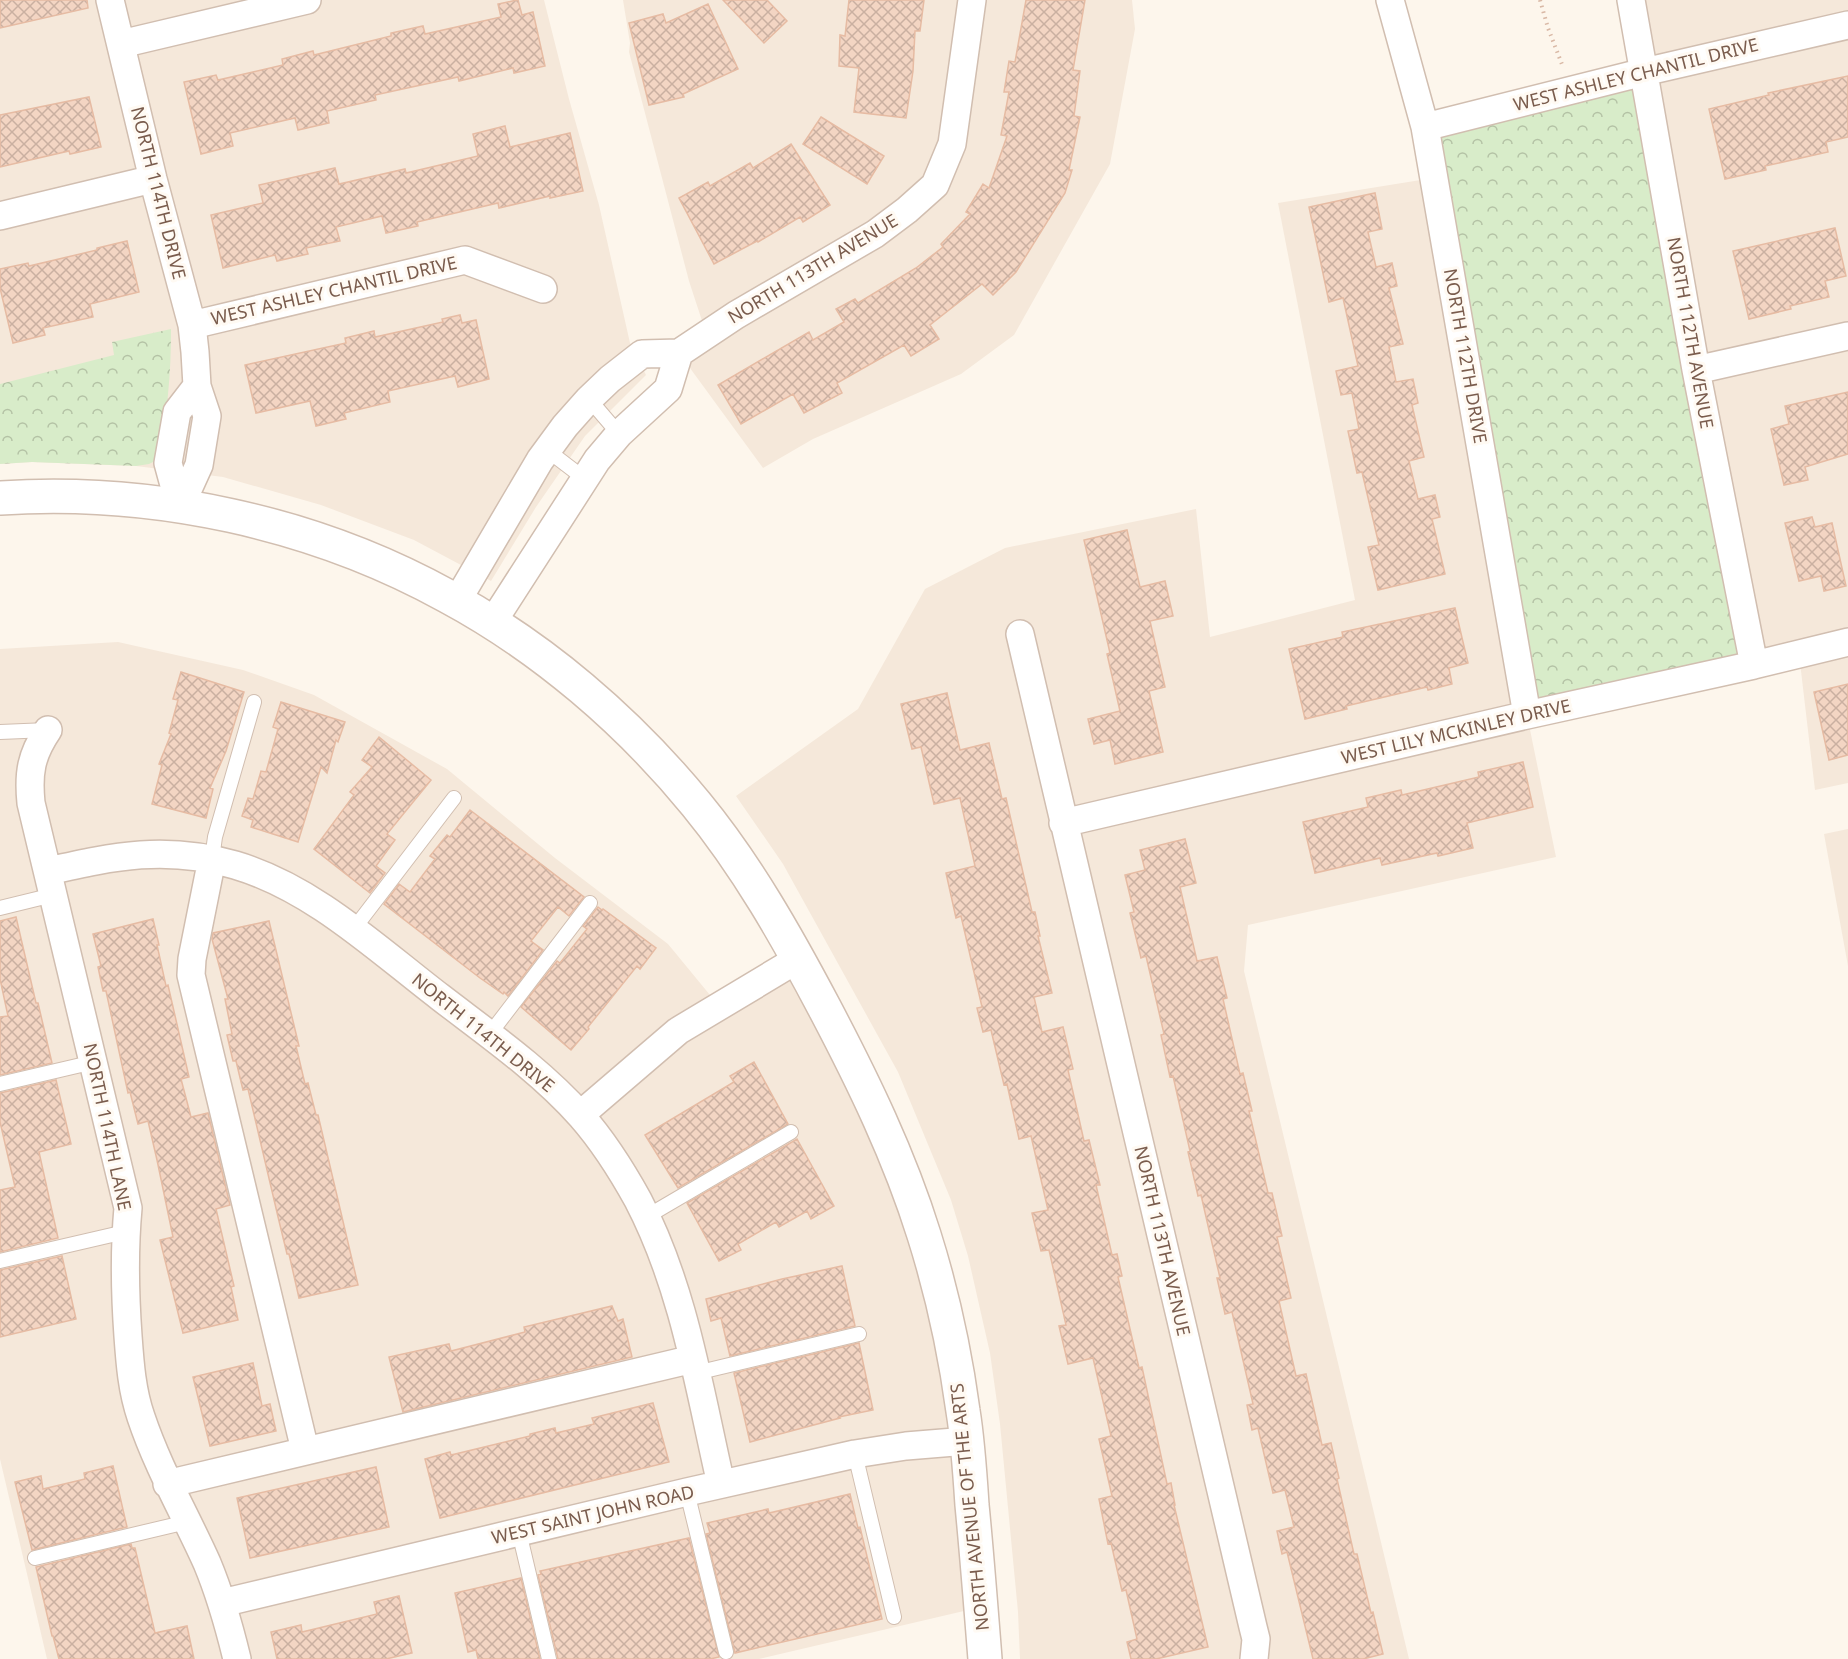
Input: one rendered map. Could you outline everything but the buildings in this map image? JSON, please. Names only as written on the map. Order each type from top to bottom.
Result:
[{"type":"street","name":"NORTH 114TH DRIVE","points":[[110,0],[153,179],[192,325],[197,386],[207,416],[199,465],[180,507]]},
{"type":"street","points":[[121,44],[307,0]]},
{"type":"street","name":"NORTH 113TH AVENUE","points":[[679,353],[736,315],[875,234],[908,210],[935,184],[952,144],[972,0]]},
{"type":"street","name":"NORTH 112TH DRIVE","points":[[1390,0],[1425,127],[1527,715]]},
{"type":"street","name":"NORTH 112TH AVENUE","points":[[1631,0],[1696,370],[1754,665]]},
{"type":"street","name":"WEST ASHLEY CHANTIL DRIVE","points":[[1425,127],[1644,72],[1848,25]]},
{"type":"street","points":[[0,216],[153,179]]},
{"type":"street","name":"WEST ASHLEY CHANTIL DRIVE","points":[[192,325],[465,260],[543,289]]},
{"type":"street","points":[[1696,370],[1848,336]]},
{"type":"street","points":[[457,601],[477,564],[548,450],[589,399],[642,354],[679,353],[668,389],[619,434],[597,460],[492,623]]},
{"type":"street","name":"NORTH AVENUE OF THE ARTS","points":[[0,498],[90,498],[180,507],[249,519],[312,537],[378,563],[457,601],[530,649],[568,678],[636,739],[666,770],[722,837],[748,875],[798,959],[862,1081],[896,1157],[924,1234],[944,1307],[967,1441],[985,1659]]},
{"type":"street","name":"NORTH 113TH AVENUE","points":[[1020,634],[1256,1639],[1254,1659]]},
{"type":"street","name":"WEST LILY MCKINLEY DRIVE","points":[[1063,823],[1848,642]]},
{"type":"street","name":"NORTH 114TH LANE","points":[[48,730],[38,745],[32,762],[29,783],[128,1208],[125,1232],[126,1308],[131,1378],[141,1417],[167,1484],[207,1564],[222,1604],[237,1659]]},
{"type":"street","name":"NORTH 114TH DRIVE","points":[[51,883],[111,857],[136,854],[186,855],[212,859],[280,882],[324,908],[539,1075],[580,1115],[609,1153],[646,1217],[666,1261],[675,1287],[721,1484]]},
{"type":"street","points":[[212,859],[192,959],[191,975],[305,1450]]},
{"type":"street","points":[[580,1115],[678,1031],[798,959]]},
{"type":"street","points":[[167,1484],[305,1450],[694,1366]]},
{"type":"street","name":"WEST SAINT JOHN ROAD","points":[[222,1604],[855,1454],[906,1446],[967,1441]]},
{"type":"lane","points":[[589,399],[619,434]]},
{"type":"lane","points":[[548,450],[585,479]]},
{"type":"lane","points":[[212,859],[215,837],[254,702]]},
{"type":"lane","points":[[0,732],[48,730]]},
{"type":"lane","points":[[353,930],[454,798]]},
{"type":"lane","points":[[0,908],[51,883]]},
{"type":"lane","points":[[489,1035],[590,903]]},
{"type":"lane","points":[[0,1084],[94,1062]]},
{"type":"lane","points":[[646,1217],[791,1132]]},
{"type":"lane","points":[[0,1261],[125,1232]]},
{"type":"lane","points":[[694,1366],[859,1334]]},
{"type":"lane","points":[[855,1454],[894,1617]]},
{"type":"lane","points":[[687,1492],[726,1652]]},
{"type":"lane","points":[[35,1558],[187,1522]]},
{"type":"lane","points":[[519,1532],[549,1659]]},
{"type":"path","points":[[1540,0],[1571,91]]},
{"type":"shaded area","points":[[0,0],[544,0],[599,205],[630,343],[646,375],[585,436],[536,507],[491,581],[414,540],[321,505],[223,477],[136,466],[32,462],[0,464]]},
{"type":"shaded area","points":[[623,0],[1132,0],[1135,29],[1110,164],[1014,335],[961,374],[813,439],[763,468],[679,353],[706,333],[689,281],[629,52],[630,43]]},
{"type":"shaded area","points":[[1631,0],[1848,0],[1848,783],[1815,790],[1799,654],[1527,715],[1556,857],[1248,925],[1244,971],[1409,1659],[1020,1659],[1018,1612],[1000,1424],[990,1353],[968,1256],[951,1200],[898,1072],[783,864],[736,796],[858,709],[925,589],[1005,548],[1196,509],[1210,637],[1355,600],[1278,203],[1433,178],[1644,73]]},
{"type":"shaded area","points":[[118,642],[243,670],[314,695],[447,769],[555,858],[668,944],[719,1006],[798,959],[910,1195],[981,1607],[759,1659],[47,1659],[0,1459],[0,649]]},
{"type":"shaded area","points":[[1848,829],[1848,966],[1824,834]]},
{"type":"green space","points":[[1644,72],[1754,665],[1527,715],[1425,127]]},
{"type":"green space","points":[[171,329],[168,396],[155,461],[136,466],[32,462],[0,464],[0,384],[114,355],[112,342]]}]
